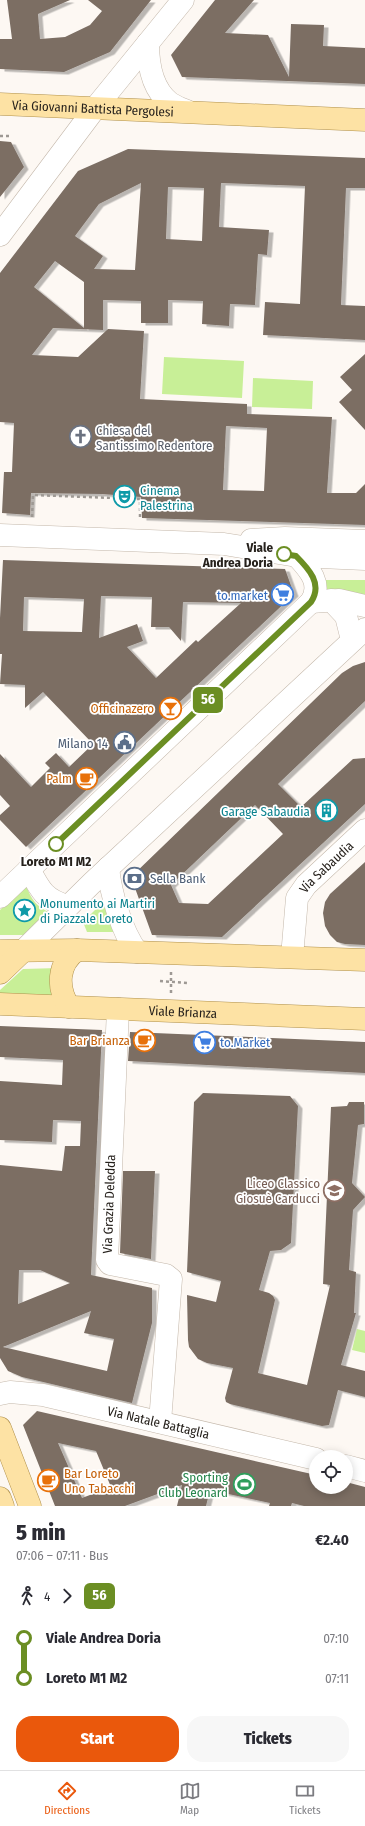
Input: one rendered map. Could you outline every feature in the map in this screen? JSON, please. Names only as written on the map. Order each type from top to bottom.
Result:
[{"type":"main road","name":"Via Giovanni Battista Pergolesi","points":[[0,104],[96,107],[365,120]]},
{"type":"main road","points":[[0,973],[22,950]]},
{"type":"main road","points":[[0,951],[77,950],[365,960]]},
{"type":"main road","points":[[69,1007],[60,987],[60,978],[66,961],[77,950]]},
{"type":"main road","name":"Viale Brianza","points":[[0,1004],[365,1020]]},
{"type":"main road","points":[[0,1428],[30,1506]]},
{"type":"main road","points":[[0,1498],[3,1506]]},
{"type":"street","points":[[0,235],[96,107],[183,0]]},
{"type":"street","name":"Via Giovanni Battista Pergolesi","points":[[148,43],[150,69],[160,93],[170,103],[187,111]]},
{"type":"street","points":[[0,535],[224,544],[296,556],[365,559]]},
{"type":"street","points":[[224,544],[285,538],[365,541]]},
{"type":"street","points":[[22,950],[108,868],[361,638],[346,616],[321,601],[314,579],[296,556]]},
{"type":"street","points":[[0,897],[321,601],[348,601],[365,606]]},
{"type":"street","name":"Via Sabaudia","points":[[292,957],[298,895],[306,885],[365,830]]},
{"type":"street","points":[[108,868],[110,886],[129,940],[137,952]]},
{"type":"street","points":[[29,869],[40,890],[54,902],[68,906]]},
{"type":"street","name":"Via Grazia Deledda","points":[[118,1008],[107,1260],[110,1264],[166,1275],[171,1279],[160,1422]]},
{"type":"street","name":"Via Natale Battaglia","points":[[0,1394],[10,1392],[43,1394],[309,1457]]},
{"type":"street","points":[[353,1468],[365,1471]]},
{"type":"path","points":[[0,136],[11,136]]},
{"type":"path","points":[[32,517],[33,495],[140,499],[140,520]]},
{"type":"path","points":[[171,970],[171,998]]},
{"type":"path","points":[[160,981],[188,984]]},
{"type":"green space","points":[[164,357],[244,361],[242,398],[162,394]]},
{"type":"green space","points":[[253,378],[313,381],[312,409],[252,407]]},
{"type":"green space","points":[[326,580],[365,580],[365,601],[325,590]]},
{"type":"green space","points":[[26,885],[35,902],[51,913],[28,935],[0,935],[0,910]]},
{"type":"green space","points":[[104,901],[116,932],[87,932],[83,922]]},
{"type":"green space","points":[[58,968],[57,998],[0,993],[0,990],[23,969]]},
{"type":"green space","points":[[357,1329],[365,1331],[365,1353],[352,1350]]},
{"type":"building","points":[[7,0],[70,0],[38,14],[40,39],[65,37],[90,25],[102,11],[88,0],[151,0],[110,52],[64,72],[0,69],[0,39],[12,39]]},
{"type":"building","points":[[215,0],[254,0],[225,33],[268,35],[289,77],[291,24],[324,25],[323,46],[365,48],[365,84],[182,77],[171,55]]},
{"type":"building","points":[[0,141],[11,142],[24,167],[0,197]]},
{"type":"building","points":[[128,149],[365,158],[365,188],[346,188],[341,305],[365,306],[365,340],[263,335],[265,302],[300,304],[305,186],[221,183],[219,227],[269,230],[267,255],[258,254],[255,305],[230,304],[229,326],[202,324],[203,301],[168,300],[168,323],[141,323],[141,301],[103,300],[103,330],[53,328],[32,355],[78,357],[108,329],[144,331],[140,399],[247,404],[247,414],[332,417],[327,493],[356,493],[365,484],[365,525],[142,518],[141,497],[102,494],[31,493],[30,515],[2,513],[4,472],[12,472],[14,423],[0,422],[0,273],[78,171]],"holes":[[[141,183],[135,270],[94,269],[103,256],[75,236],[99,204]],[[168,187],[204,188],[202,241],[166,239]],[[55,261],[84,282],[84,328],[34,287]],[[226,426],[267,428],[264,491],[223,490]]]},
{"type":"building","points":[[365,354],[365,430],[339,402],[352,390],[340,377]]},
{"type":"building","points":[[3,560],[285,569],[294,594],[26,847],[0,820],[0,815],[10,806],[0,795],[0,754],[31,787],[50,768],[45,763],[56,753],[69,767],[93,744],[43,692],[25,708],[25,685],[0,684],[2,654],[0,654]],"holes":[[[101,596],[152,597],[151,627],[169,627],[181,641],[183,602],[241,603],[198,642],[196,640],[156,678],[127,647],[143,641],[137,624],[99,638]],[[24,597],[84,599],[82,632],[23,631]]]},
{"type":"building","points":[[365,662],[365,701],[278,784],[301,807],[353,759],[365,758],[365,804],[222,937],[152,935],[131,877],[342,673],[353,666]],"holes":[[[255,805],[283,834],[208,904],[179,903],[171,885]]]},
{"type":"building","points":[[365,862],[365,945],[337,942],[330,935],[325,926],[323,913],[325,902],[330,894]]},
{"type":"building","points":[[0,1026],[102,1030],[91,1275],[152,1288],[152,1323],[132,1403],[22,1377],[8,1371],[0,1358],[0,1165],[62,1171],[65,1146],[80,1146],[81,1121],[53,1120],[52,1142],[0,1140],[0,1081],[62,1085],[63,1060],[0,1057]],"holes":[[[19,1270],[40,1270],[70,1283],[18,1304]],[[91,1311],[84,1333],[114,1339],[107,1371],[3,1347]]]},
{"type":"building","points":[[130,1032],[365,1042],[365,1073],[128,1061]]},
{"type":"building","points":[[203,1093],[290,1096],[298,1106],[291,1243],[281,1250],[270,1251],[259,1290],[269,1293],[275,1300],[258,1373],[307,1385],[330,1285],[323,1284],[331,1107],[347,1106],[349,1102],[364,1102],[364,1124],[358,1125],[352,1183],[365,1197],[353,1210],[349,1270],[356,1272],[354,1313],[356,1313],[341,1365],[365,1371],[365,1397],[338,1390],[329,1425],[322,1426],[226,1402],[225,1398],[233,1368],[207,1363],[198,1359],[189,1347],[187,1295],[216,1302],[221,1281],[187,1272],[194,1102]]},
{"type":"building","points":[[123,1171],[155,1171],[151,1259],[120,1253]]},
{"type":"building","points":[[37,1411],[309,1473],[309,1494],[353,1494],[353,1484],[365,1487],[365,1506],[304,1506],[292,1503],[291,1506],[269,1506],[270,1503],[210,1490],[206,1506],[177,1506],[182,1485],[125,1506],[55,1506],[23,1425]],"holes":[[[58,1443],[96,1451],[111,1487],[82,1498]]]},
{"type":"bus line","name":"56","points":[[56,844],[311,602],[314,598],[316,589],[312,575],[296,556],[284,554]]},
{"type":"place","name":"Chiesa del Santissimo Redentore","points":[[81,437]]},
{"type":"place","name":"Cinema Palestrina","points":[[124,497]]},
{"type":"place","name":"Viale Andrea Doria","points":[[284,554]]},
{"type":"place","name":"to.market","points":[[283,595]]},
{"type":"place","name":"Officinazero","points":[[170,708]]},
{"type":"place","name":"Milano 14","points":[[124,743]]},
{"type":"place","name":"Palm","points":[[87,778]]},
{"type":"place","name":"Garage Sabaudia","points":[[326,811]]},
{"type":"place","name":"Loreto M1 M2","points":[[56,844]]},
{"type":"place","name":"Sella Bank","points":[[135,878]]},
{"type":"place","name":"Monumento ai Martiri di Piazzale Loreto","points":[[25,910]]},
{"type":"place","name":"Bar Brianza","points":[[145,1040]]},
{"type":"place","name":"to.Market","points":[[205,1042]]},
{"type":"place","name":"Liceo Classico Giosuè Carducci","points":[[335,1190]]},
{"type":"place","name":"Bar Loreto Uno Tabacchi","points":[[49,1480]]},
{"type":"place","name":"Sporting Club Leonard","points":[[244,1484]]}]
